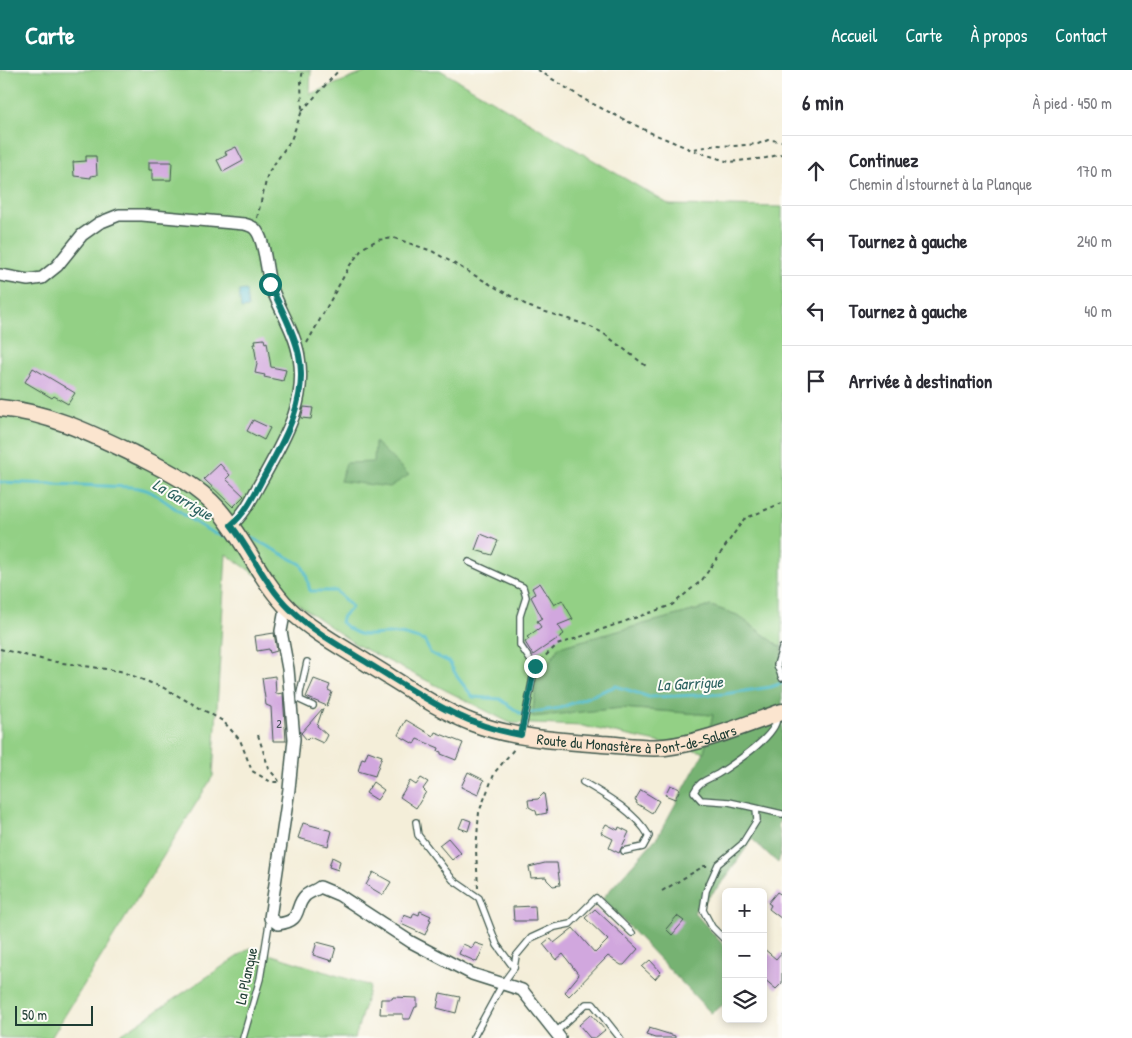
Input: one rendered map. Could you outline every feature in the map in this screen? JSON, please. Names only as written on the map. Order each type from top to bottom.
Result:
[{"type":"street","points":[[0,275],[28,280],[42,278],[58,266],[82,235],[99,223],[119,215],[142,215],[244,224],[254,228],[260,237],[270,284],[289,325],[299,355],[301,372],[298,403],[287,435],[246,509],[233,528]]},
{"type":"street","name":"Route du Monastère à Pont-de-Salars","points":[[0,408],[37,414],[101,438],[170,472],[199,490],[233,528],[269,584],[289,608],[310,626],[439,706],[472,722],[497,731],[523,729],[589,743],[663,748],[720,734],[779,712]]},
{"type":"street","points":[[289,608],[284,615],[281,631],[288,669],[294,739],[285,786],[270,918],[278,924],[288,923],[294,918],[306,896],[320,888],[339,894],[411,942],[472,974],[522,990],[558,1035]]},
{"type":"lane","points":[[469,562],[523,587],[526,597],[520,616],[520,645],[535,666],[523,729]]},
{"type":"lane","points":[[782,648],[777,665],[782,678]]},
{"type":"lane","points":[[307,662],[300,700],[313,706]]},
{"type":"lane","points":[[779,712],[774,729],[768,735],[754,748],[718,774],[697,785],[694,792],[701,800],[729,802],[782,814]]},
{"type":"lane","points":[[584,782],[612,799],[643,826],[649,836],[643,847],[624,851]]},
{"type":"lane","points":[[722,937],[712,927],[703,910],[706,891],[718,864],[742,844],[757,820],[756,808]]},
{"type":"lane","points":[[416,822],[418,834],[453,880],[479,898],[497,945],[514,968]]},
{"type":"lane","points":[[473,1038],[503,983],[514,968],[516,956],[530,938],[555,927],[570,924],[596,898],[632,933]]},
{"type":"lane","name":"La Planque","points":[[243,1038],[260,979],[270,918]]},
{"type":"lane","points":[[558,1035],[586,1004],[593,1004],[620,1038]]},
{"type":"path","points":[[302,111],[301,81],[303,70]]},
{"type":"path","points":[[254,228],[268,174],[291,140],[302,111],[339,70]]},
{"type":"path","points":[[538,70],[587,101],[649,132],[692,150],[729,162],[766,158],[782,154]]},
{"type":"path","points":[[692,150],[717,145],[733,146],[758,144],[768,140],[782,141]]},
{"type":"path","points":[[299,355],[350,265],[363,248],[377,240],[394,238],[432,251],[530,307],[586,325],[603,333],[646,366]]},
{"type":"path","points":[[535,666],[557,645],[672,605],[702,580],[744,519],[782,503]]},
{"type":"path","points":[[0,649],[49,661],[120,671],[164,688],[223,721],[240,740],[252,771],[271,782],[285,786]]},
{"type":"path","points":[[479,898],[476,850],[479,812],[495,772],[517,745],[523,729]]},
{"type":"path","points":[[258,735],[269,769],[285,786]]},
{"type":"path","points":[[662,891],[704,866],[718,864]]},
{"type":"green space","points":[[0,70],[311,70],[310,94],[371,70],[440,70],[670,205],[782,207],[782,648],[737,615],[711,606],[559,647],[537,681],[532,716],[622,708],[713,715],[704,752],[583,726],[510,723],[355,644],[226,554],[213,776],[51,1038],[0,1038]]},
{"type":"green space","points":[[375,442],[409,475],[390,487],[340,481],[346,463],[374,462]]},
{"type":"green space","points":[[711,606],[737,615],[782,648],[782,818],[778,826],[781,845],[780,855],[778,863],[752,839],[723,882],[694,912],[722,944],[722,1006],[711,1013],[602,899],[658,836],[704,752],[713,715],[622,708],[532,717],[537,681],[559,647]]},
{"type":"green space","points":[[250,948],[370,986],[355,1038],[116,1038]]},
{"type":"water","points":[[246,290],[248,308],[241,309],[239,291]]},
{"type":"building","points":[[236,147],[243,161],[223,172],[217,160],[227,155],[225,152]]},
{"type":"building","points":[[86,156],[96,156],[97,175],[91,176],[91,178],[74,176],[73,162],[86,161]]},
{"type":"building","points":[[149,162],[172,162],[171,180],[152,180],[152,170],[149,170]]},
{"type":"building","points":[[264,339],[265,343],[267,342],[271,367],[286,370],[283,381],[255,373],[257,364],[255,340]]},
{"type":"building","points":[[33,368],[75,393],[68,404],[54,396],[52,398],[25,382]]},
{"type":"building","points":[[304,407],[313,408],[311,419],[301,418]]},
{"type":"building","points":[[253,420],[270,428],[264,440],[247,431]]},
{"type":"building","points":[[220,464],[230,475],[226,479],[244,496],[233,507],[204,479]]},
{"type":"building","points":[[481,534],[498,541],[492,555],[475,550]]},
{"type":"building","points":[[540,583],[554,605],[562,600],[573,619],[558,625],[564,634],[533,655],[525,642],[529,639],[527,637],[541,627],[537,621],[542,618],[531,597],[535,594],[532,588]]},
{"type":"building","points":[[274,633],[277,651],[270,653],[269,649],[257,651],[255,636]]},
{"type":"building","points":[[275,676],[276,694],[283,693],[286,741],[273,741],[271,707],[266,705],[262,678]]},
{"type":"building","points":[[314,679],[330,685],[328,690],[332,692],[327,706],[306,697]]},
{"type":"building","points":[[323,708],[317,726],[327,735],[323,743],[310,737],[307,740],[301,733]]},
{"type":"building","points":[[406,720],[433,736],[435,732],[463,743],[456,760],[441,754],[438,751],[439,748],[417,739],[414,744],[398,735]]},
{"type":"building","points":[[368,751],[382,756],[375,776],[358,771],[362,758],[365,759]]},
{"type":"building","points":[[468,772],[484,780],[478,795],[461,787]]},
{"type":"building","points":[[421,778],[428,782],[423,789],[426,792],[416,808],[400,797],[410,781],[416,785]]},
{"type":"building","points":[[373,782],[384,790],[377,800],[366,793]]},
{"type":"building","points":[[670,785],[680,789],[675,799],[665,795]]},
{"type":"building","points":[[641,790],[659,801],[652,813],[636,803],[637,801],[635,800]]},
{"type":"building","points":[[544,793],[547,813],[537,815],[536,811],[529,807],[528,800],[538,799]]},
{"type":"building","points":[[463,818],[471,821],[468,831],[459,828]]},
{"type":"building","points":[[303,823],[332,831],[328,846],[298,838]]},
{"type":"building","points":[[606,824],[618,830],[619,827],[629,832],[619,853],[609,848],[613,839],[601,833]]},
{"type":"building","points":[[448,838],[461,853],[452,860],[439,845]]},
{"type":"building","points":[[332,857],[340,861],[338,870],[329,867]]},
{"type":"building","points":[[545,863],[557,863],[560,885],[553,886],[546,877],[531,878],[529,867]]},
{"type":"building","points":[[373,872],[391,882],[383,895],[366,885]]},
{"type":"building","points":[[777,892],[782,895],[782,919],[769,909],[771,905],[768,903]]},
{"type":"building","points":[[535,906],[536,921],[514,921],[513,907]]},
{"type":"building","points":[[595,909],[638,949],[624,965],[608,956],[569,996],[565,992],[579,975],[563,954],[556,960],[543,944],[550,938],[554,943],[573,928],[595,953],[608,940],[585,918]]},
{"type":"building","points":[[420,911],[431,916],[425,935],[401,924],[404,915],[412,918],[414,913],[419,915]]},
{"type":"building","points":[[677,916],[684,921],[672,935],[666,929]]},
{"type":"building","points":[[317,942],[336,947],[332,961],[313,955]]},
{"type":"building","points":[[475,943],[484,946],[477,962],[459,954],[463,944],[472,948]]},
{"type":"building","points":[[767,951],[776,959],[782,952],[782,983],[776,989],[767,981]]},
{"type":"building","points":[[650,960],[661,972],[655,979],[642,967]]},
{"type":"building","points":[[440,993],[460,997],[456,1013],[437,1008]]},
{"type":"building","points":[[393,997],[417,998],[417,1007],[415,1007],[410,1019],[403,1019],[403,1014],[380,1014],[381,999],[392,999]]},
{"type":"building","points":[[591,1014],[605,1030],[595,1038],[590,1038],[579,1025]]},
{"type":"building","points":[[649,1028],[675,1036],[675,1038],[655,1038],[646,1035]]},
{"type":"waterway","name":"La Garrigue","points":[[0,482],[132,487],[142,489],[149,491],[212,532],[233,538]]},
{"type":"waterway","name":"La Garrigue","points":[[246,538],[252,538],[301,564],[306,574],[310,591],[336,591],[352,607],[343,616],[341,622],[348,628],[362,634],[401,634],[425,641],[430,653],[449,662],[458,678],[473,697],[500,699],[521,714],[560,708],[616,686],[649,697],[724,694],[771,687],[782,683]]},
{"type":"route","points":[[270,284],[289,325],[299,355],[301,372],[298,403],[287,435],[246,509],[231,525],[269,584],[289,608],[332,641],[439,706],[472,722],[497,731],[521,735],[535,666]]}]
